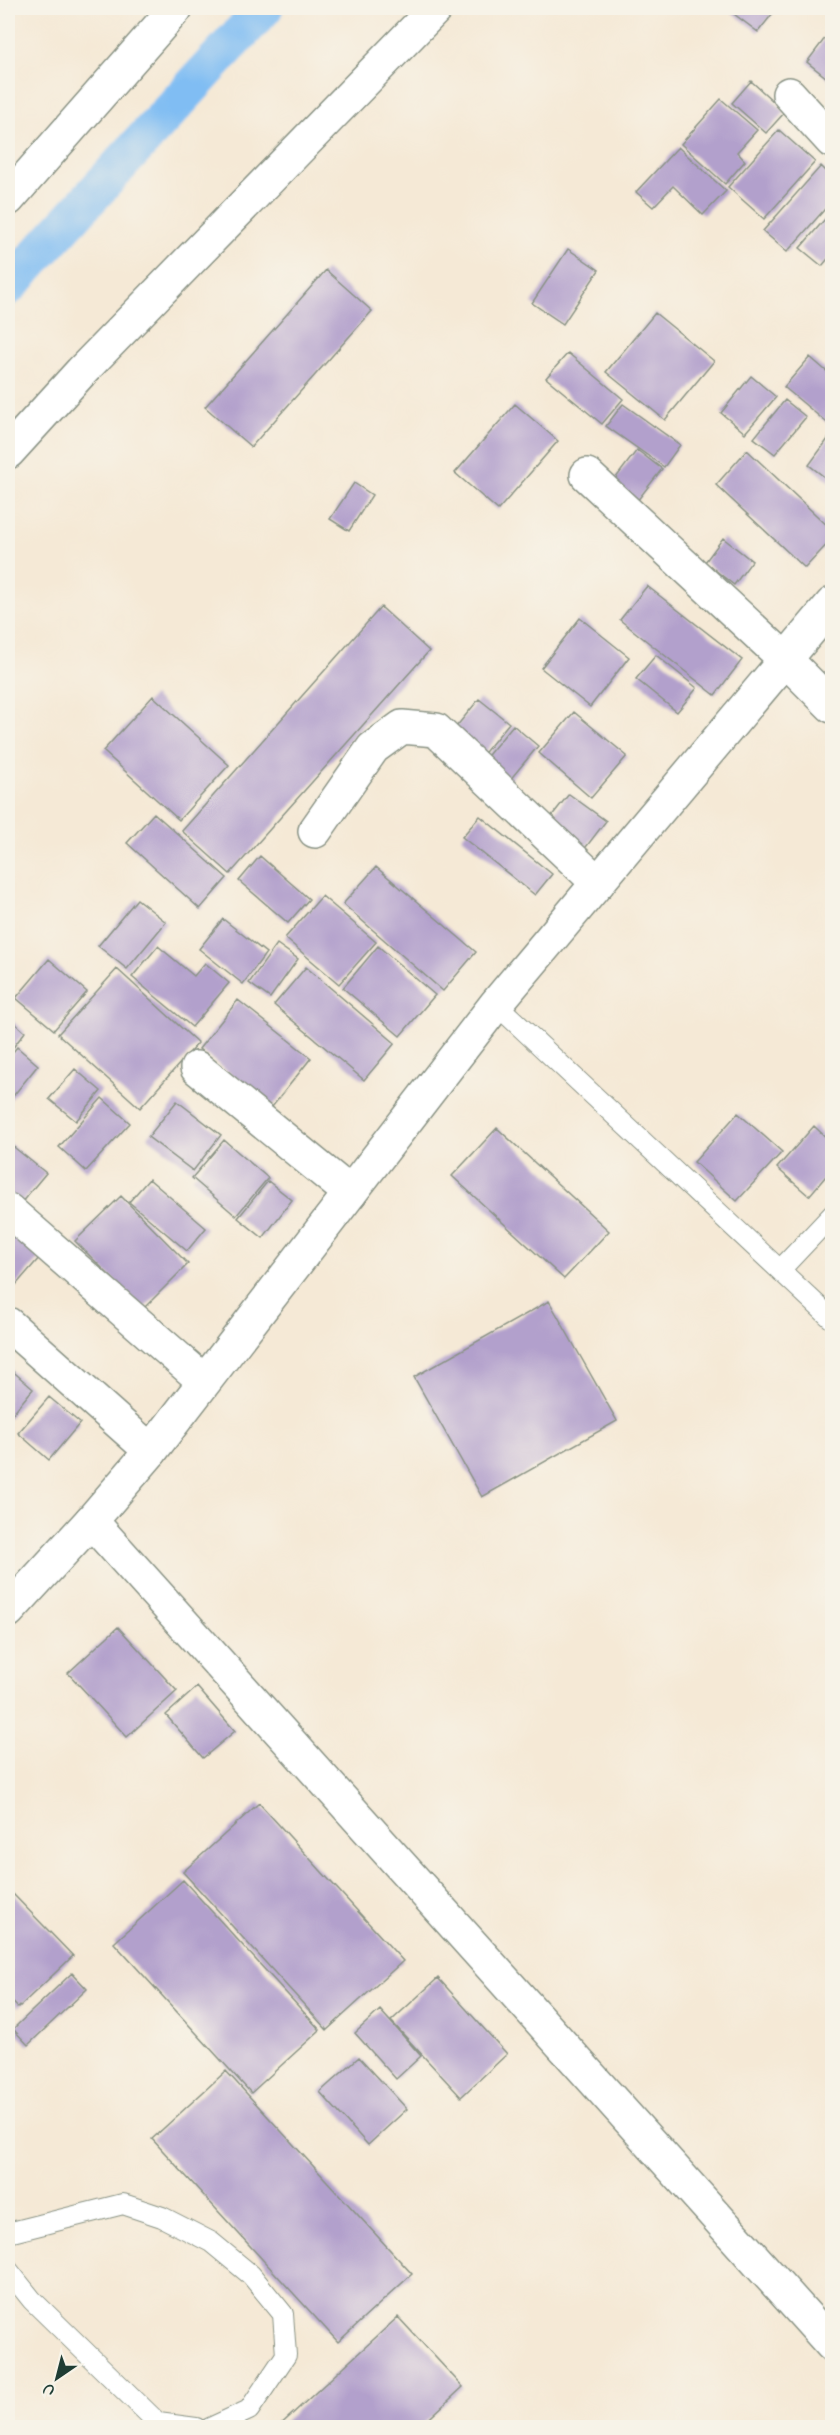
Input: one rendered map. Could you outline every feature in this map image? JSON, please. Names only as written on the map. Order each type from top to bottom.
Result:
[{"type":"street","points":[[8,452],[81,372],[436,8]]},
{"type":"street","points":[[8,198],[161,12]]},
{"type":"street","points":[[789,94],[832,141]]},
{"type":"street","points":[[587,475],[786,660],[832,706]]},
{"type":"street","points":[[8,1611],[91,1521],[151,1451],[496,1004],[832,604]]},
{"type":"street","points":[[315,831],[373,748],[402,728],[436,730],[598,883]]},
{"type":"street","points":[[197,1068],[350,1193]]},
{"type":"street","points":[[8,1210],[204,1381]]},
{"type":"street","points":[[8,1324],[151,1451]]},
{"type":"street","points":[[91,1521],[832,2345]]},
{"type":"lane","points":[[496,1004],[832,1319]]},
{"type":"lane","points":[[780,1270],[832,1215]]},
{"type":"lane","points":[[8,2233],[123,2204],[162,2217],[211,2242],[250,2275],[283,2314],[286,2355],[249,2410],[210,2427]]},
{"type":"lane","points":[[8,2270],[32,2300],[158,2423],[196,2427]]},
{"type":"building","points":[[726,8],[777,8],[758,32]]},
{"type":"building","points":[[832,29],[832,82],[807,62]]},
{"type":"building","points":[[751,81],[785,112],[766,133],[732,103]]},
{"type":"building","points":[[721,99],[757,130],[737,152],[745,161],[725,184],[681,144]]},
{"type":"building","points":[[779,130],[815,162],[764,219],[728,187]]},
{"type":"building","points":[[678,147],[726,191],[703,215],[673,186],[653,207],[636,192]]},
{"type":"building","points":[[821,166],[832,177],[832,201],[787,252],[763,231]]},
{"type":"building","points":[[832,211],[832,254],[822,266],[800,248]]},
{"type":"building","points":[[568,249],[599,270],[563,324],[532,303]]},
{"type":"building","points":[[326,270],[372,311],[251,447],[205,407]]},
{"type":"building","points":[[655,313],[714,361],[665,420],[606,372]]},
{"type":"building","points":[[568,353],[623,399],[602,424],[546,378]]},
{"type":"building","points":[[810,357],[832,376],[832,427],[784,387]]},
{"type":"building","points":[[751,376],[776,397],[745,433],[721,413]]},
{"type":"building","points":[[785,400],[806,417],[775,454],[754,438]]},
{"type":"building","points":[[515,404],[558,441],[498,510],[455,473]]},
{"type":"building","points":[[623,404],[680,445],[664,467],[606,426]]},
{"type":"building","points":[[831,435],[832,437],[831,482],[809,465]]},
{"type":"building","points":[[637,450],[662,469],[630,510],[606,491]]},
{"type":"building","points":[[747,450],[832,530],[832,539],[805,568],[716,485]]},
{"type":"building","points":[[354,483],[372,495],[349,531],[330,519]]},
{"type":"building","points":[[723,538],[752,561],[734,585],[705,562]]},
{"type":"building","points":[[647,586],[742,660],[715,695],[620,620]]},
{"type":"building","points":[[381,607],[429,651],[230,874],[182,831]]},
{"type":"building","points":[[580,618],[629,657],[590,707],[541,668]]},
{"type":"building","points":[[656,655],[697,688],[677,712],[636,679]]},
{"type":"building","points":[[153,696],[229,765],[179,820],[103,751]]},
{"type":"building","points":[[479,699],[509,723],[477,762],[447,738]]},
{"type":"building","points":[[574,712],[627,756],[591,798],[539,753]]},
{"type":"building","points":[[513,725],[538,746],[504,787],[479,766]]},
{"type":"building","points":[[569,794],[606,821],[583,851],[547,822]]},
{"type":"building","points":[[154,813],[227,878],[200,909],[127,843]]},
{"type":"building","points":[[480,816],[552,874],[535,895],[462,837]]},
{"type":"building","points":[[260,856],[309,899],[288,923],[239,881]]},
{"type":"building","points":[[376,867],[476,952],[443,991],[343,904]]},
{"type":"building","points":[[322,896],[376,942],[339,984],[285,938]]},
{"type":"building","points":[[137,899],[166,922],[127,969],[98,946]]},
{"type":"building","points":[[223,919],[266,953],[243,984],[199,949]]},
{"type":"building","points":[[277,944],[298,959],[270,998],[249,983]]},
{"type":"building","points":[[158,946],[194,976],[205,963],[229,983],[192,1027],[132,977]]},
{"type":"building","points":[[378,946],[435,995],[400,1036],[343,988]]},
{"type":"building","points":[[49,959],[87,992],[54,1030],[16,998]]},
{"type":"building","points":[[306,967],[395,1043],[364,1080],[274,1005]]},
{"type":"building","points":[[117,969],[198,1043],[140,1108],[58,1034]]},
{"type":"building","points":[[238,1000],[311,1058],[272,1107],[199,1049]]},
{"type":"building","points":[[8,1017],[25,1032],[8,1054]]},
{"type":"building","points":[[17,1047],[38,1065],[10,1100],[8,1098],[8,1058]]},
{"type":"building","points":[[75,1069],[101,1091],[76,1121],[49,1099]]},
{"type":"building","points":[[102,1098],[130,1123],[86,1171],[59,1147]]},
{"type":"building","points":[[177,1101],[221,1135],[193,1171],[148,1137]]},
{"type":"building","points":[[738,1113],[782,1152],[737,1201],[694,1162]]},
{"type":"building","points":[[814,1126],[832,1143],[832,1169],[809,1196],[777,1168]]},
{"type":"building","points":[[497,1128],[609,1231],[564,1279],[452,1176]]},
{"type":"building","points":[[224,1140],[268,1178],[236,1216],[192,1178]]},
{"type":"building","points":[[10,1144],[46,1173],[16,1209],[8,1202],[8,1147]]},
{"type":"building","points":[[149,1179],[206,1228],[187,1251],[129,1202]]},
{"type":"building","points":[[268,1181],[292,1200],[263,1238],[238,1218]]},
{"type":"building","points":[[121,1196],[188,1264],[143,1309],[75,1241]]},
{"type":"building","points":[[8,1228],[40,1257],[8,1294]]},
{"type":"building","points":[[549,1301],[617,1421],[482,1497],[414,1377]]},
{"type":"building","points":[[8,1367],[33,1389],[8,1419]]},
{"type":"building","points":[[49,1397],[80,1423],[49,1460],[18,1433]]},
{"type":"building","points":[[118,1627],[177,1691],[127,1737],[68,1673]]},
{"type":"building","points":[[197,1687],[235,1731],[203,1758],[166,1715]]},
{"type":"building","points":[[259,1803],[403,1961],[327,2030],[183,1872]]},
{"type":"building","points":[[183,1880],[320,2030],[251,2093],[114,1943]]},
{"type":"building","points":[[13,1894],[73,1956],[18,2008],[8,1997],[8,1899]]},
{"type":"building","points":[[72,1973],[87,1989],[28,2045],[13,2029]]},
{"type":"building","points":[[438,1978],[507,2054],[461,2097],[391,2021]]},
{"type":"building","points":[[380,2010],[421,2056],[396,2079],[355,2033]]},
{"type":"building","points":[[359,2057],[407,2109],[368,2145],[320,2092]]},
{"type":"building","points":[[226,2071],[412,2274],[338,2342],[152,2139]]},
{"type":"building","points":[[398,2317],[463,2387],[419,2428],[277,2428]]},
{"type":"waterway","points":[[8,287],[264,8]]}]
